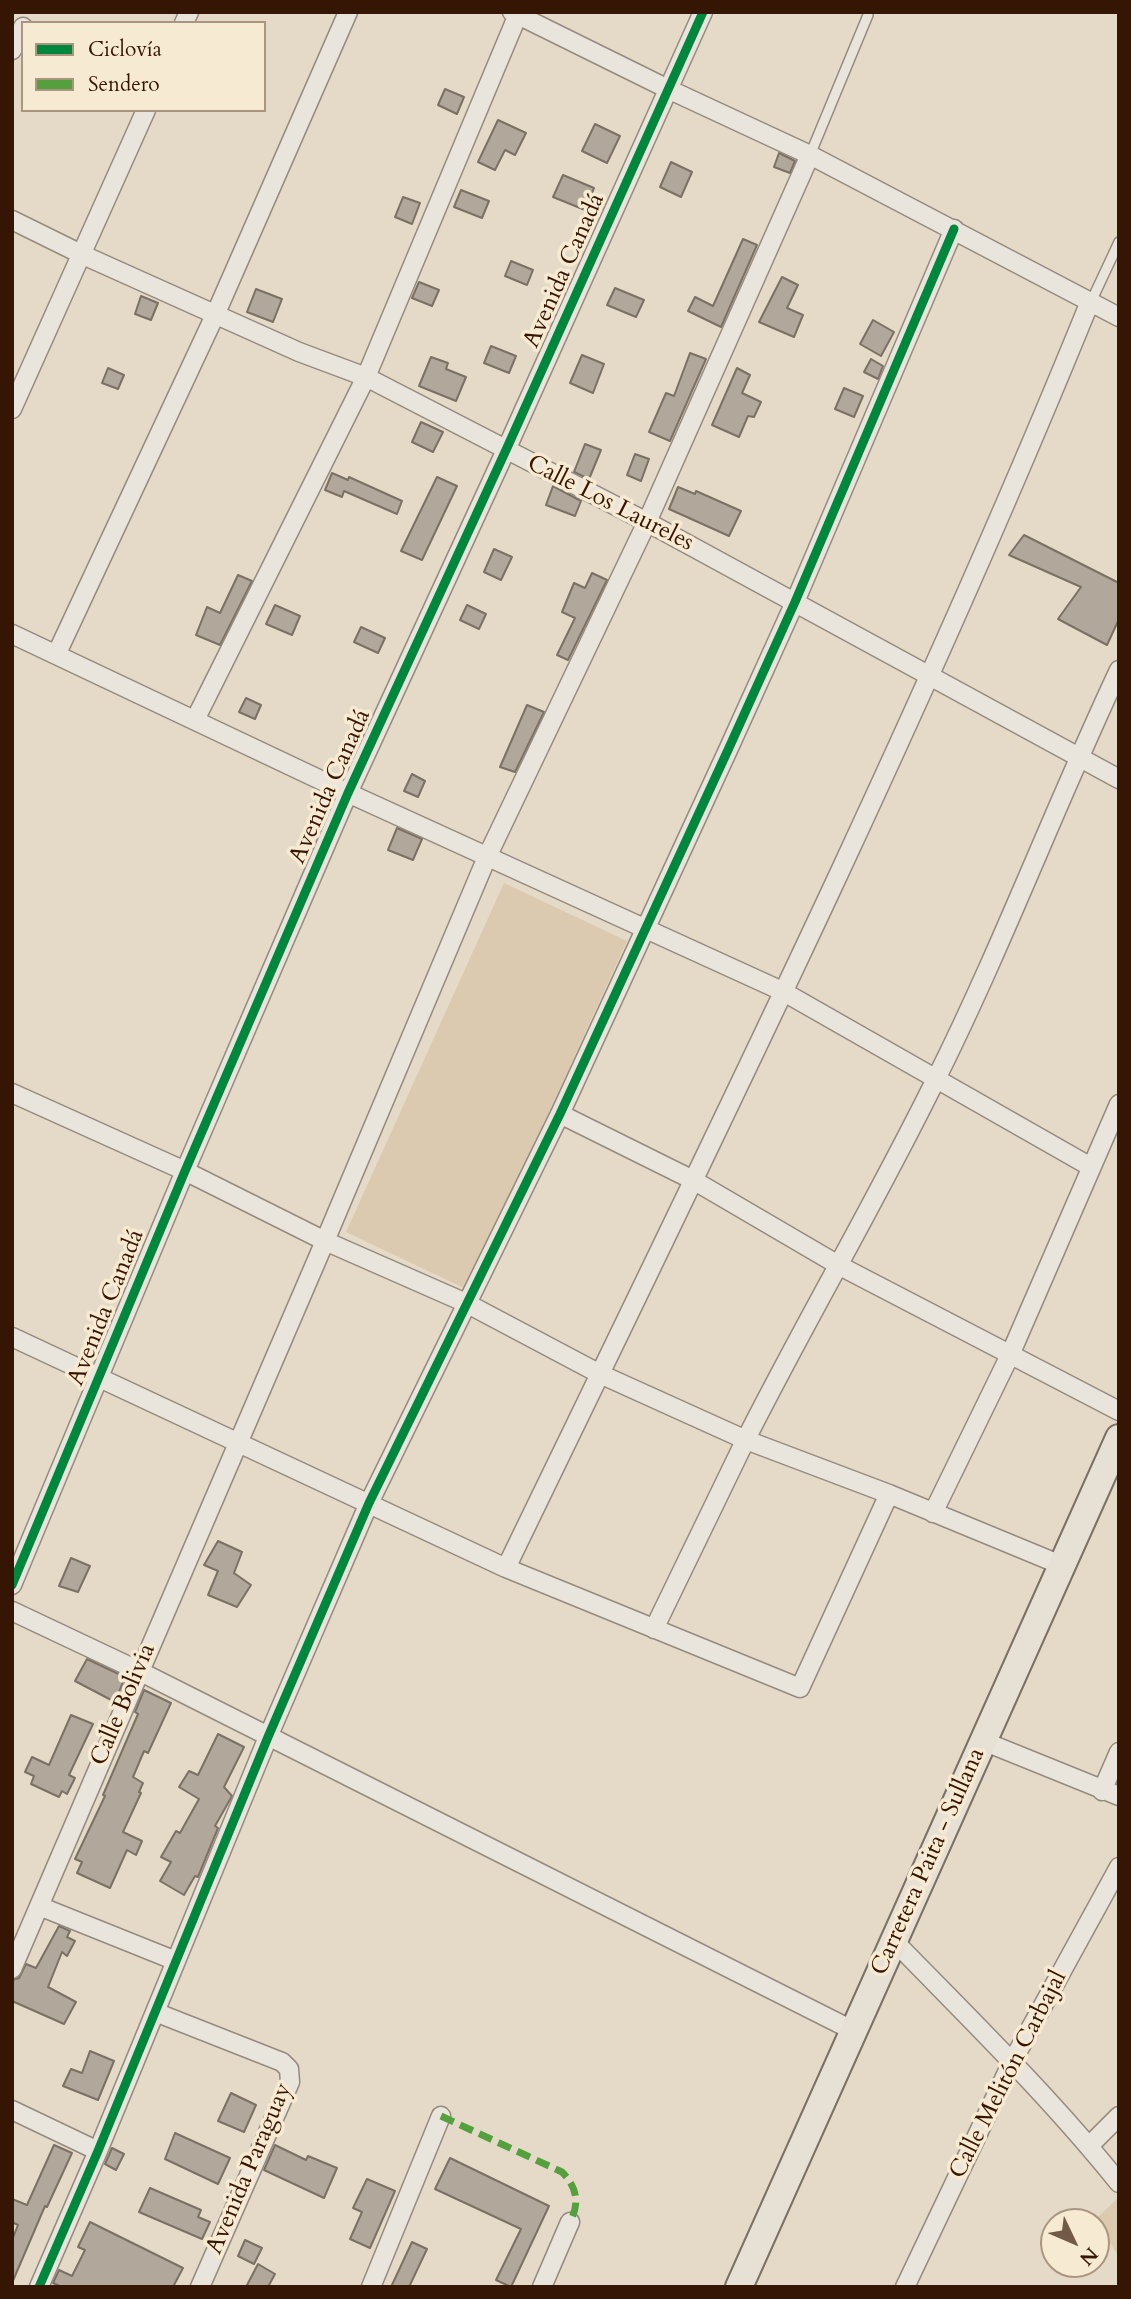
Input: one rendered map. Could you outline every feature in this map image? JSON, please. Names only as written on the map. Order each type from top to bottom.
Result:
[{"type":"main road","name":"Carretera Paita - Sullana","points":[[739,2287],[1119,1438]]},
{"type":"street","points":[[57,653],[216,313],[348,12]]},
{"type":"street","name":"Avenida Canadá","points":[[12,1585],[185,1171],[348,793],[703,12]]},
{"type":"street","points":[[195,720],[366,377],[516,13],[668,89],[810,155],[954,229],[1089,304],[1119,317]]},
{"type":"street","points":[[12,50],[21,31]]},
{"type":"street","points":[[12,409],[145,112]]},
{"type":"street","name":"Calle Bolivia","points":[[12,1969],[487,857],[647,522],[810,155]]},
{"type":"street","name":"Calle Los Laureles","points":[[12,220],[83,255],[299,352],[366,377],[647,522],[1119,779]]},
{"type":"street","points":[[39,2287],[99,2151],[268,1737],[369,1503],[560,1114],[795,602],[954,229]]},
{"type":"street","points":[[506,1568],[693,1180],[930,675],[1020,474],[1089,304]]},
{"type":"street","points":[[12,634],[348,793],[782,991],[1091,1167]]},
{"type":"street","points":[[654,1629],[746,1440],[936,1080],[1018,903],[1079,755],[1119,670]]},
{"type":"street","points":[[12,1093],[185,1171],[325,1241],[466,1303],[600,1374],[746,1440],[889,1494],[1061,1565]]},
{"type":"street","points":[[933,1513],[1010,1355],[1119,1104]]},
{"type":"street","points":[[560,1114],[693,1180],[840,1266],[1119,1411]]},
{"type":"street","points":[[12,1337],[506,1568],[800,1688],[889,1494]]},
{"type":"street","points":[[12,1611],[139,1671],[854,2031]]},
{"type":"street","points":[[983,1741],[1110,1793],[1119,1752]]},
{"type":"street","name":"Calle Melitón Carbajal","points":[[905,2287],[1012,2062],[1119,1867]]},
{"type":"street","points":[[39,1906],[176,1961]]},
{"type":"street","points":[[894,1941],[1012,2062],[1119,2183]]},
{"type":"street","name":"Avenida Paraguay","points":[[155,2012],[282,2062],[289,2069],[290,2082],[200,2287]]},
{"type":"street","points":[[12,2110],[99,2151]]},
{"type":"street","points":[[372,2287],[441,2116]]},
{"type":"street","points":[[1089,2146],[1119,2116]]},
{"type":"street","points":[[542,2287],[570,2222]]},
{"type":"lane","points":[[810,155],[869,15]]},
{"type":"lane","points":[[1089,304],[1119,242]]},
{"type":"shaded area","points":[[504,883],[627,941],[468,1290],[346,1232]]},
{"type":"shaded area","points":[[1119,2197],[1119,2257],[1110,2243],[1110,2208],[1108,2208]]},
{"type":"building","points":[[445,89],[464,97],[457,114],[438,105]]},
{"type":"building","points":[[498,120],[526,133],[515,155],[505,150],[495,170],[478,162]]},
{"type":"building","points":[[595,124],[620,136],[607,163],[582,151]]},
{"type":"building","points":[[779,153],[795,161],[790,173],[774,167]]},
{"type":"building","points":[[671,162],[692,172],[681,197],[660,187]]},
{"type":"building","points":[[563,175],[594,188],[585,210],[553,197]]},
{"type":"building","points":[[461,190],[489,201],[482,218],[454,207]]},
{"type":"building","points":[[403,197],[420,203],[412,224],[395,217]]},
{"type":"building","points":[[743,239],[757,245],[721,327],[688,311],[695,297],[713,306]]},
{"type":"building","points":[[511,261],[533,270],[527,285],[505,276]]},
{"type":"building","points":[[782,277],[798,285],[787,308],[803,315],[794,337],[759,322]]},
{"type":"building","points":[[419,282],[439,290],[432,306],[412,298]]},
{"type":"building","points":[[615,288],[644,300],[636,317],[607,305]]},
{"type":"building","points":[[256,289],[282,299],[273,322],[247,312]]},
{"type":"building","points":[[141,296],[158,303],[151,320],[135,314]]},
{"type":"building","points":[[873,320],[894,332],[881,356],[860,344]]},
{"type":"building","points":[[491,346],[516,356],[509,373],[484,363]]},
{"type":"building","points":[[690,353],[706,359],[670,441],[649,432],[666,393],[674,396]]},
{"type":"building","points":[[582,355],[604,364],[593,393],[570,383]]},
{"type":"building","points":[[431,357],[448,363],[446,369],[466,377],[456,401],[419,386]]},
{"type":"building","points":[[871,359],[883,366],[878,379],[864,372]]},
{"type":"building","points":[[108,368],[124,375],[118,389],[102,383]]},
{"type":"building","points":[[737,368],[750,375],[742,393],[761,402],[754,417],[748,416],[739,437],[712,425]]},
{"type":"building","points":[[844,388],[863,396],[854,417],[835,409]]},
{"type":"building","points":[[421,422],[443,432],[433,452],[412,442]]},
{"type":"building","points":[[585,444],[601,450],[589,479],[574,472]]},
{"type":"building","points":[[635,454],[649,459],[641,481],[627,475]]},
{"type":"building","points":[[332,473],[348,480],[349,477],[402,501],[397,514],[344,491],[342,497],[325,490]]},
{"type":"building","points":[[437,477],[457,486],[422,560],[401,551]]},
{"type":"building","points":[[553,486],[581,501],[575,516],[546,505]]},
{"type":"building","points":[[678,487],[695,494],[696,491],[741,511],[729,536],[669,509]]},
{"type":"building","points":[[1024,535],[1119,583],[1119,619],[1107,645],[1058,619],[1081,587],[1009,555]]},
{"type":"building","points":[[494,549],[512,557],[501,580],[484,572]]},
{"type":"building","points":[[592,573],[607,580],[568,660],[557,655],[575,618],[562,612],[574,583],[585,588]]},
{"type":"building","points":[[238,575],[252,581],[220,645],[196,635],[207,607],[220,613]]},
{"type":"building","points":[[275,605],[300,616],[292,635],[266,624]]},
{"type":"building","points":[[467,605],[486,614],[479,629],[460,620]]},
{"type":"building","points":[[361,627],[385,638],[378,653],[354,642]]},
{"type":"building","points":[[246,698],[261,705],[255,719],[239,712]]},
{"type":"building","points":[[527,705],[544,712],[515,772],[500,767]]},
{"type":"building","points":[[412,774],[425,781],[418,797],[404,791]]},
{"type":"building","points":[[397,828],[422,839],[413,860],[388,850]]},
{"type":"building","points":[[218,1541],[242,1552],[234,1573],[251,1585],[237,1607],[208,1595],[218,1571],[204,1565]]},
{"type":"building","points":[[71,1558],[90,1566],[78,1592],[59,1586]]},
{"type":"building","points":[[87,1659],[125,1677],[115,1702],[75,1681]]},
{"type":"building","points":[[144,1690],[171,1703],[148,1753],[144,1751],[133,1777],[143,1783],[123,1832],[142,1841],[136,1855],[127,1850],[110,1888],[77,1873],[82,1862],[75,1859],[105,1796],[103,1795],[138,1714],[135,1712]]},
{"type":"building","points":[[71,1715],[93,1724],[69,1775],[75,1778],[67,1794],[62,1791],[59,1797],[31,1784],[34,1776],[25,1772],[32,1757],[49,1765]]},
{"type":"building","points":[[218,1734],[244,1747],[224,1787],[232,1796],[215,1826],[218,1828],[198,1877],[195,1876],[184,1895],[160,1881],[171,1862],[161,1857],[176,1831],[180,1833],[199,1799],[179,1787],[189,1771],[198,1775]]},
{"type":"building","points":[[59,1926],[70,1931],[67,1937],[75,1941],[67,1956],[62,1952],[48,1987],[76,2002],[64,2024],[12,2001],[12,1980],[19,1978],[26,1964],[36,1968]]},
{"type":"building","points":[[90,2051],[114,2061],[98,2100],[63,2086],[71,2069],[82,2073]]},
{"type":"building","points":[[231,2093],[256,2105],[244,2132],[218,2121]]},
{"type":"building","points":[[175,2133],[230,2158],[218,2184],[165,2159]]},
{"type":"building","points":[[54,2145],[72,2153],[47,2207],[45,2206],[12,2283],[12,2240],[18,2225],[12,2222],[12,2199],[27,2205]]},
{"type":"building","points":[[275,2145],[306,2160],[308,2156],[337,2168],[324,2198],[264,2170]]},
{"type":"building","points":[[112,2148],[124,2154],[116,2170],[105,2164]]},
{"type":"building","points":[[450,2158],[549,2206],[511,2287],[496,2280],[521,2229],[435,2189]]},
{"type":"building","points":[[367,2179],[395,2191],[370,2248],[350,2239],[362,2212],[353,2208]]},
{"type":"building","points":[[150,2188],[201,2210],[198,2217],[210,2222],[202,2239],[139,2212]]},
{"type":"building","points":[[90,2222],[183,2268],[173,2287],[62,2287],[53,2283],[59,2270],[72,2276],[85,2250],[78,2247]]},
{"type":"building","points":[[245,2240],[262,2248],[254,2264],[238,2256]]},
{"type":"building","points":[[412,2242],[427,2249],[409,2287],[391,2287]]},
{"type":"building","points":[[258,2264],[275,2274],[268,2287],[246,2287]]},
{"type":"marked path","points":[[441,2116],[562,2172],[574,2189],[576,2202],[570,2222]]},
{"type":"cycle path","points":[[12,1585],[185,1171],[348,793],[703,12]]},
{"type":"cycle path","points":[[39,2287],[98,2151],[268,1737],[369,1503],[560,1114],[728,750],[795,602],[954,229]]}]
